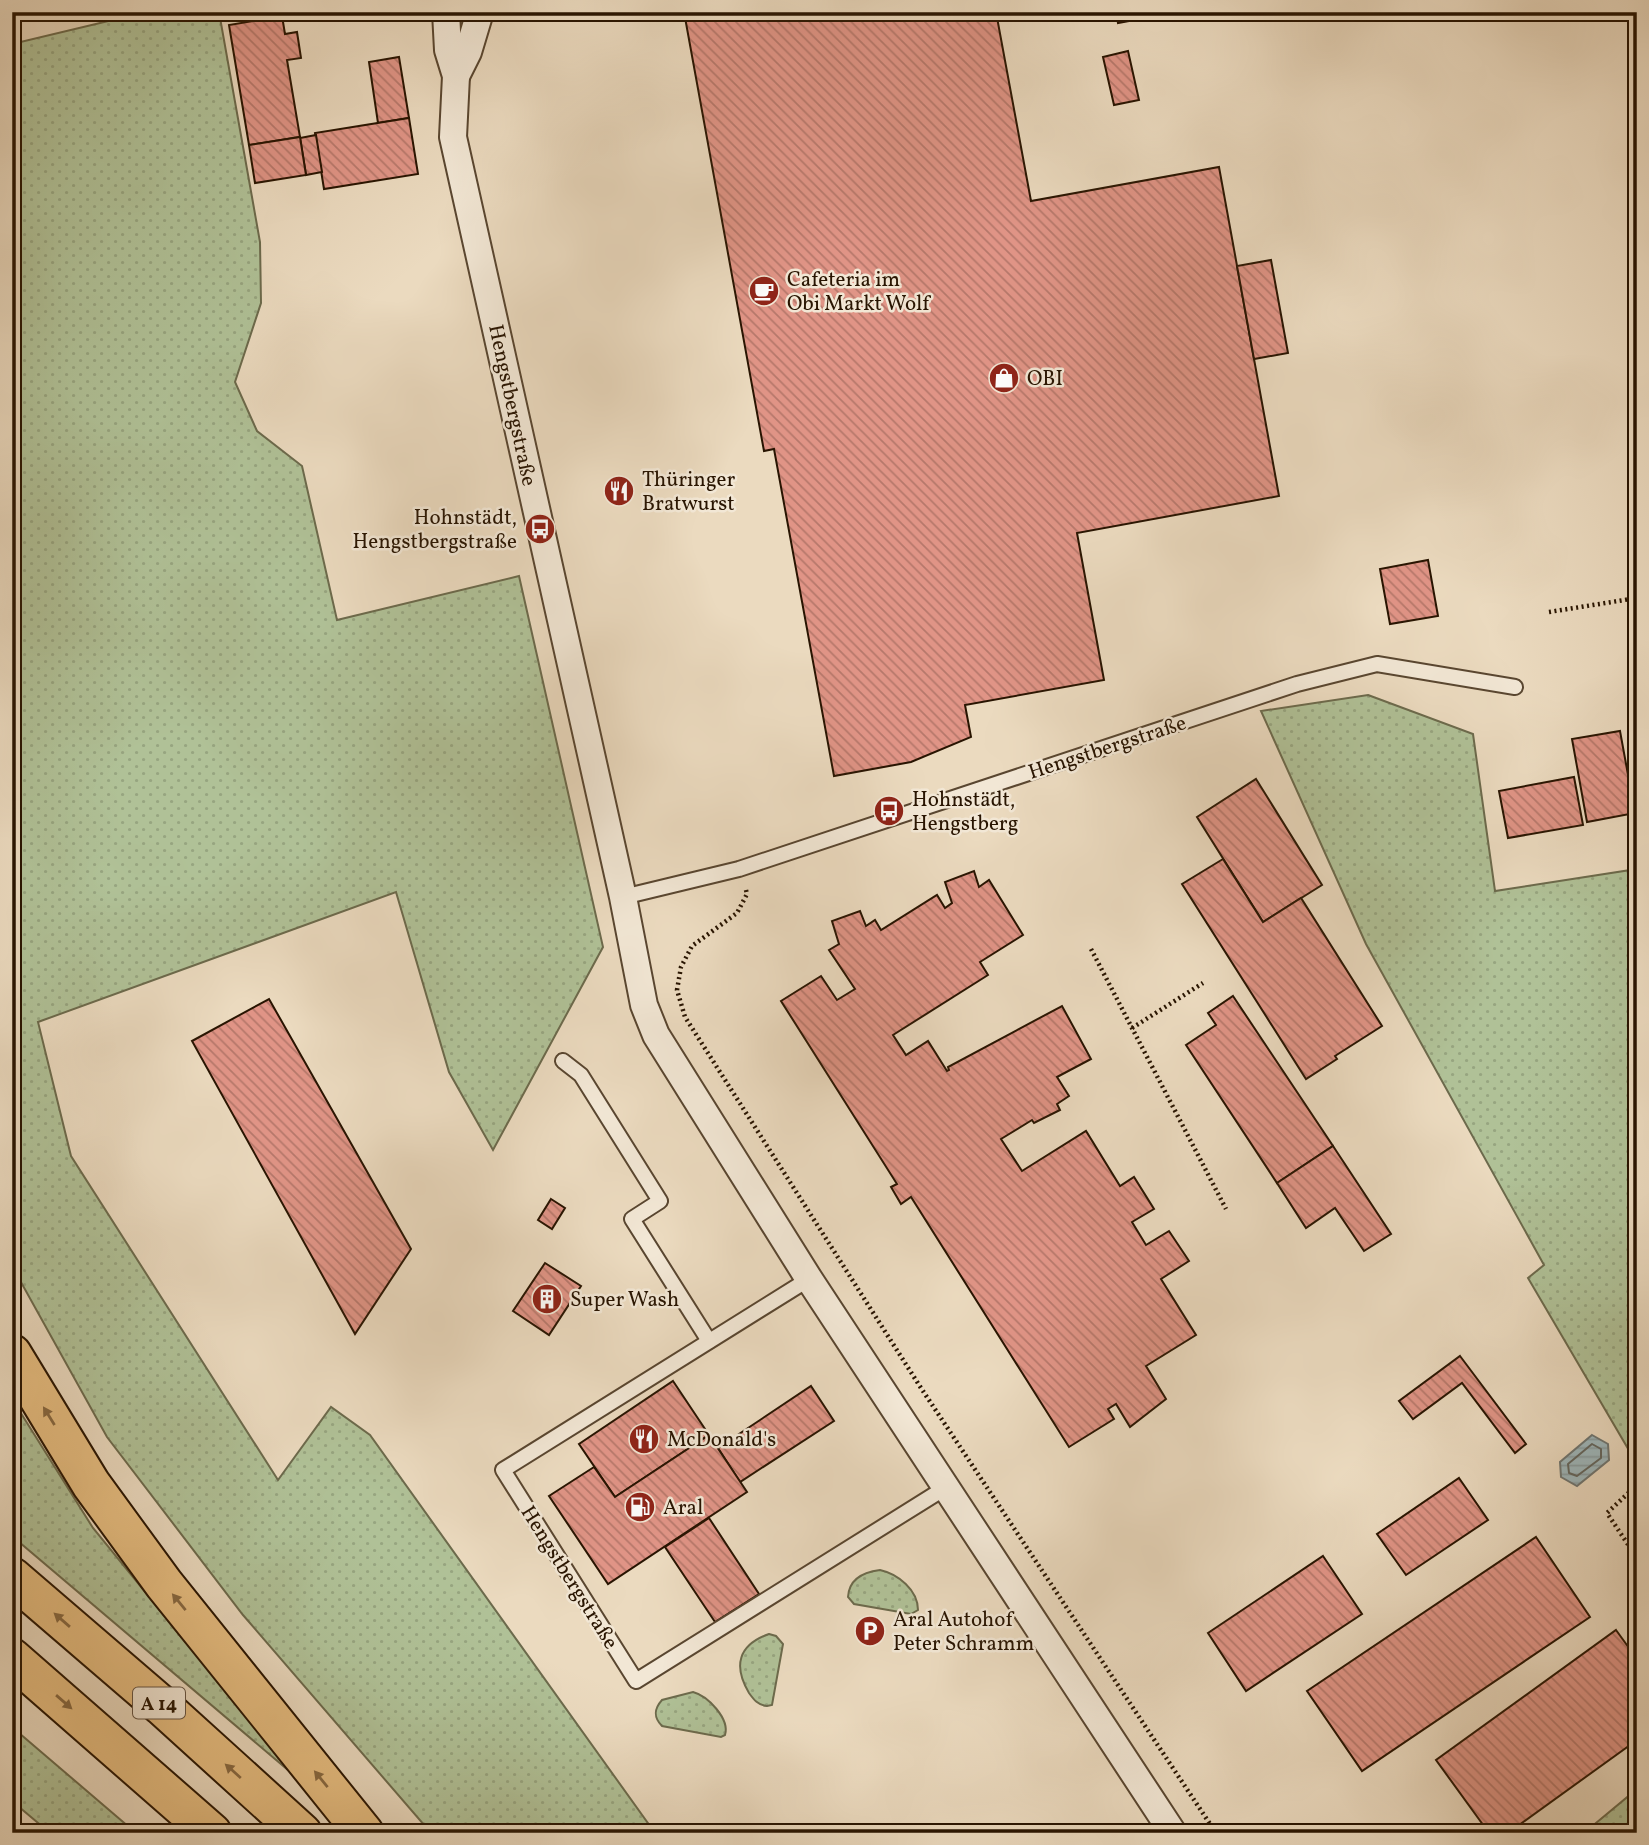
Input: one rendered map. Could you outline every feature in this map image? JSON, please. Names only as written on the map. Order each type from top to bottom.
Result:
[{"type":"highway","points":[[12,1354],[91,1484],[164,1584],[364,1833]]},
{"type":"highway","name":"A 14","points":[[12,1577],[162,1706],[302,1833]]},
{"type":"highway","points":[[12,1658],[212,1833]]},
{"type":"street","name":"Hengstbergstraße","points":[[446,12],[448,50],[456,76],[453,136],[623,897],[644,1005],[656,1035],[809,1279],[1172,1833]]},
{"type":"street","name":"Hengstbergstraße","points":[[456,76],[468,52],[480,12]]},
{"type":"lane","name":"Hengstbergstraße","points":[[623,897],[739,869],[1297,684],[1377,664],[1515,687]]},
{"type":"lane","points":[[563,1062],[581,1075],[660,1201],[632,1219],[709,1341]]},
{"type":"lane","name":"Hengstbergstraße","points":[[809,1279],[503,1470],[635,1681],[946,1488]]},
{"type":"path","points":[[1549,612],[1637,598]]},
{"type":"path","points":[[739,869],[747,894],[737,913],[692,946],[681,967],[677,990],[685,1017],[921,1388],[1216,1833]]},
{"type":"path","points":[[1091,949],[1226,1209]]},
{"type":"path","points":[[1132,1028],[1203,983]]},
{"type":"path","points":[[1637,1485],[1607,1513],[1637,1558]]},
{"type":"green space","points":[[146,12],[219,12],[260,242],[261,303],[235,382],[257,431],[302,466],[337,620],[519,576],[603,947],[493,1150],[449,1072],[396,892],[38,1022],[71,1156],[278,1480],[331,1407],[370,1435],[655,1833],[431,1833],[243,1615],[107,1437],[12,1266],[12,44]]},
{"type":"green space","points":[[1368,695],[1473,734],[1495,891],[1637,869],[1637,1464],[1528,1278],[1544,1265],[1366,944],[1261,711]]},
{"type":"green space","points":[[12,1399],[93,1528],[295,1776],[12,1536]]},
{"type":"green space","points":[[880,1570],[894,1575],[906,1584],[915,1596],[918,1610],[911,1614],[854,1604],[848,1597],[854,1581]]},
{"type":"green space","points":[[769,1634],[776,1636],[783,1644],[772,1705],[767,1706],[756,1702],[749,1693],[740,1665],[745,1650]]},
{"type":"green space","points":[[693,1692],[705,1698],[721,1715],[726,1729],[725,1735],[721,1737],[662,1726],[659,1723],[656,1713],[662,1700]]},
{"type":"green space","points":[[12,1727],[136,1833],[50,1833],[12,1801]]},
{"type":"green space","points":[[1637,1789],[1637,1833],[1584,1833]]},
{"type":"water","points":[[1592,1435],[1608,1444],[1609,1460],[1577,1486],[1561,1477],[1560,1462]]},
{"type":"building","name":"OBI","points":[[684,12],[996,12],[1031,201],[1219,167],[1279,496],[1077,533],[1104,680],[965,705],[971,737],[911,762],[834,776],[774,449],[764,451]]},
{"type":"building","points":[[1116,12],[1167,12],[1167,14],[1118,23]]},
{"type":"building","points":[[282,16],[285,34],[297,32],[301,58],[287,60],[300,137],[249,145],[229,25]]},
{"type":"building","points":[[1128,51],[1139,100],[1114,105],[1103,57]]},
{"type":"building","points":[[399,57],[409,118],[378,123],[369,62]]},
{"type":"building","points":[[409,118],[418,174],[324,189],[315,133]]},
{"type":"building","points":[[316,135],[322,172],[306,175],[300,138]]},
{"type":"building","points":[[300,137],[306,175],[255,183],[249,145]]},
{"type":"building","points":[[1271,260],[1288,353],[1254,359],[1237,266]]},
{"type":"building","points":[[1428,560],[1438,616],[1390,624],[1380,569]]},
{"type":"building","points":[[1620,731],[1635,813],[1587,822],[1572,739]]},
{"type":"building","points":[[1574,777],[1583,825],[1508,838],[1499,791]]},
{"type":"building","points":[[1256,779],[1322,885],[1263,922],[1197,817]]},
{"type":"building","points":[[1223,859],[1263,922],[1301,898],[1382,1026],[1335,1056],[1337,1059],[1306,1079],[1182,884]]},
{"type":"building","points":[[974,871],[979,887],[989,880],[1023,935],[980,962],[988,975],[893,1035],[906,1055],[928,1041],[947,1071],[948,1067],[1062,1006],[1091,1059],[1057,1077],[1069,1096],[1057,1104],[1060,1110],[1034,1123],[1032,1120],[1001,1139],[1022,1171],[1086,1131],[1120,1186],[1134,1177],[1154,1209],[1132,1222],[1146,1245],[1169,1231],[1189,1261],[1161,1279],[1196,1335],[1146,1366],[1166,1399],[1130,1427],[1116,1404],[1108,1409],[1114,1419],[1069,1447],[911,1197],[901,1204],[891,1187],[897,1184],[781,1001],[821,976],[837,1000],[855,989],[829,950],[839,944],[832,921],[860,911],[866,926],[875,920],[881,930],[937,895],[945,908],[952,903],[945,882]]},
{"type":"building","points":[[1233,996],[1333,1146],[1277,1183],[1186,1045],[1216,1025],[1208,1013]]},
{"type":"building","points":[[269,999],[411,1249],[355,1334],[192,1041]]},
{"type":"building","points":[[1333,1146],[1391,1234],[1364,1251],[1335,1208],[1306,1228],[1277,1183]]},
{"type":"building","points":[[551,1199],[565,1208],[552,1229],[538,1220]]},
{"type":"building","name":"Super Wash","points":[[545,1263],[581,1286],[549,1335],[513,1311]]},
{"type":"building","points":[[1460,1356],[1526,1444],[1515,1453],[1462,1383],[1413,1419],[1399,1401]]},
{"type":"building","name":"McDonald's","points":[[673,1381],[709,1435],[615,1497],[579,1444]]},
{"type":"building","points":[[811,1386],[834,1421],[740,1482],[718,1448]]},
{"type":"building","name":"Aral","points":[[709,1435],[747,1492],[608,1584],[549,1496],[594,1467],[615,1497]]},
{"type":"building","points":[[1459,1478],[1488,1520],[1406,1575],[1377,1534]]},
{"type":"building","points":[[709,1518],[759,1594],[715,1622],[665,1547]]},
{"type":"building","points":[[1536,1537],[1590,1617],[1362,1771],[1307,1691]]},
{"type":"building","points":[[1323,1556],[1362,1614],[1246,1691],[1208,1633]]},
{"type":"building","points":[[1616,1630],[1637,1659],[1637,1740],[1508,1833],[1489,1833],[1436,1760]]},
{"type":"place","name":"Cafeteria im Obi Markt Wolf","points":[[764,291]]},
{"type":"place","name":"OBI","points":[[1004,378]]},
{"type":"place","name":"Thüringer Bratwurst","points":[[619,491]]},
{"type":"place","name":"Hohnstädt, Hengstbergstraße","points":[[540,529]]},
{"type":"place","name":"Hohnstädt, Hengstberg","points":[[889,811]]},
{"type":"place","name":"Super Wash","points":[[547,1299]]},
{"type":"place","name":"McDonald's","points":[[644,1439]]},
{"type":"place","name":"Aral","points":[[640,1507]]},
{"type":"place","name":"Aral Autohof Peter Schramm","points":[[870,1631]]}]
